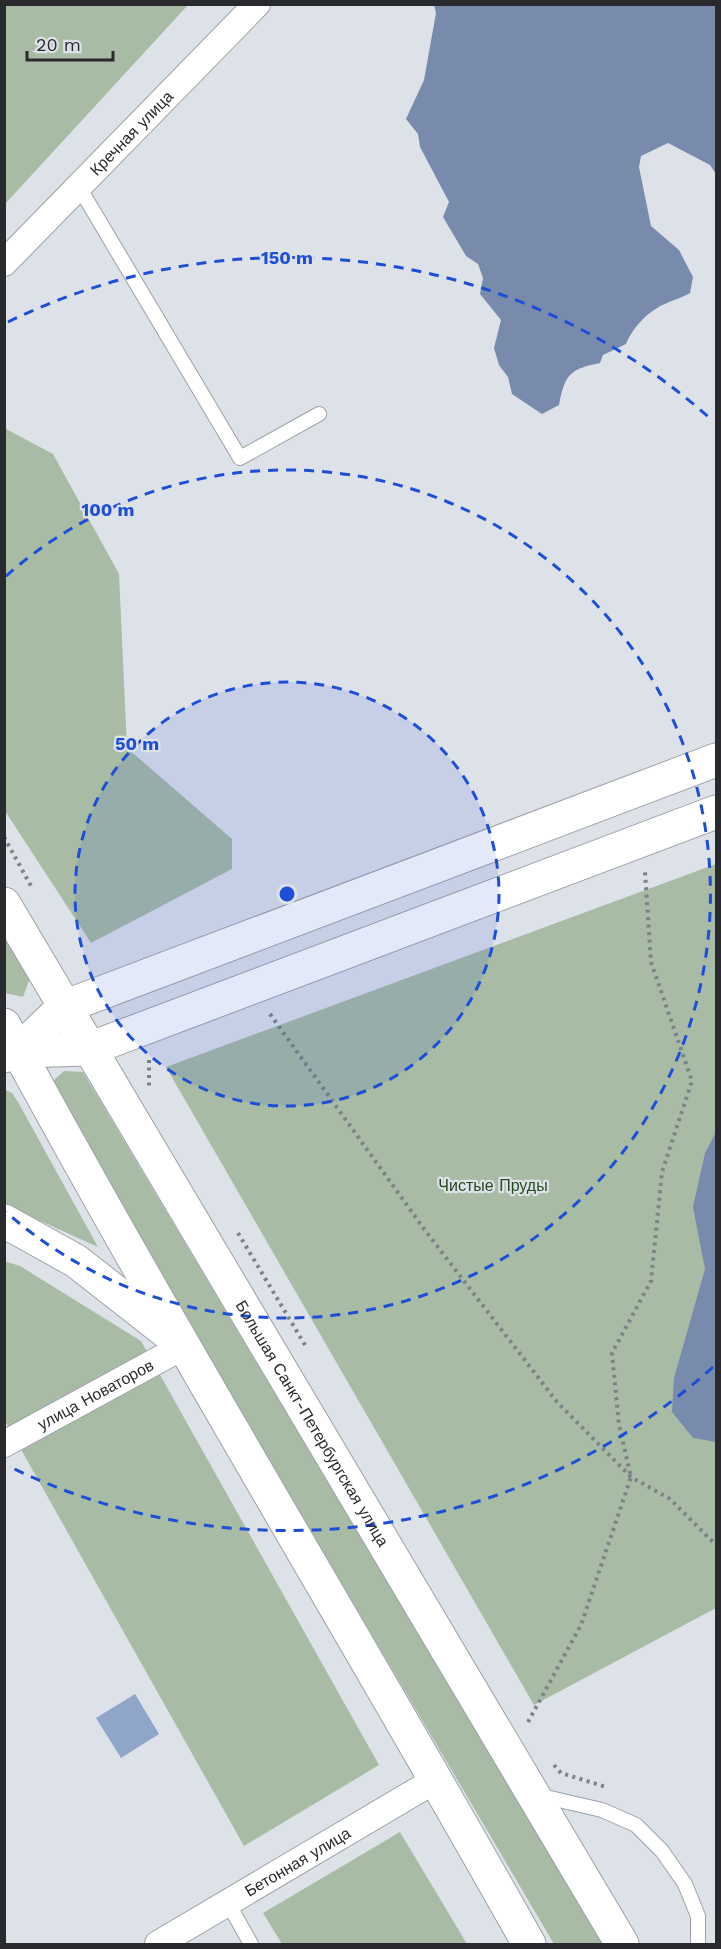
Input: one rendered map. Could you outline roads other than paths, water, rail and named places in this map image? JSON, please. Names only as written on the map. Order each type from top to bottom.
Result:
[{"type":"main road","points":[[9,1044],[64,1007],[717,760]]},
{"type":"main road","points":[[9,1044],[89,1049],[717,812]]},
{"type":"main road","name":"Большая Санкт-Петербургская улица","points":[[4,904],[622,1944]]},
{"type":"main road","points":[[9,1044],[437,1779],[529,1944]]},
{"type":"main road","points":[[4,1221],[76,1261],[184,1346]]},
{"type":"street","name":"Кречная улица","points":[[4,263],[257,4]]},
{"type":"street","name":"улица Новаторов","points":[[4,1444],[184,1346]]},
{"type":"street","name":"Бетонная улица","points":[[159,1944],[437,1779]]},
{"type":"lane","points":[[79,187],[240,458],[319,414]]},
{"type":"lane","points":[[532,1794],[602,1810],[636,1825],[663,1851],[685,1884],[698,1917],[698,1944]]},
{"type":"lane","points":[[228,1903],[251,1944]]},
{"type":"water","points":[[434,5],[716,5],[716,174],[710,165],[668,143],[641,156],[639,167],[651,226],[679,250],[693,277],[690,293],[660,306],[648,315],[637,325],[626,344],[603,355],[600,363],[581,368],[570,375],[566,380],[559,405],[542,414],[512,394],[508,377],[499,365],[494,348],[501,320],[480,294],[483,278],[478,264],[466,256],[443,217],[449,202],[420,147],[418,134],[406,119],[424,80],[436,13]]},
{"type":"water","points":[[716,1132],[716,1442],[693,1438],[672,1412],[674,1378],[705,1269],[693,1207],[705,1153]]},
{"type":"park label","name":"Чистые Пруды","points":[[493,1185]]}]
